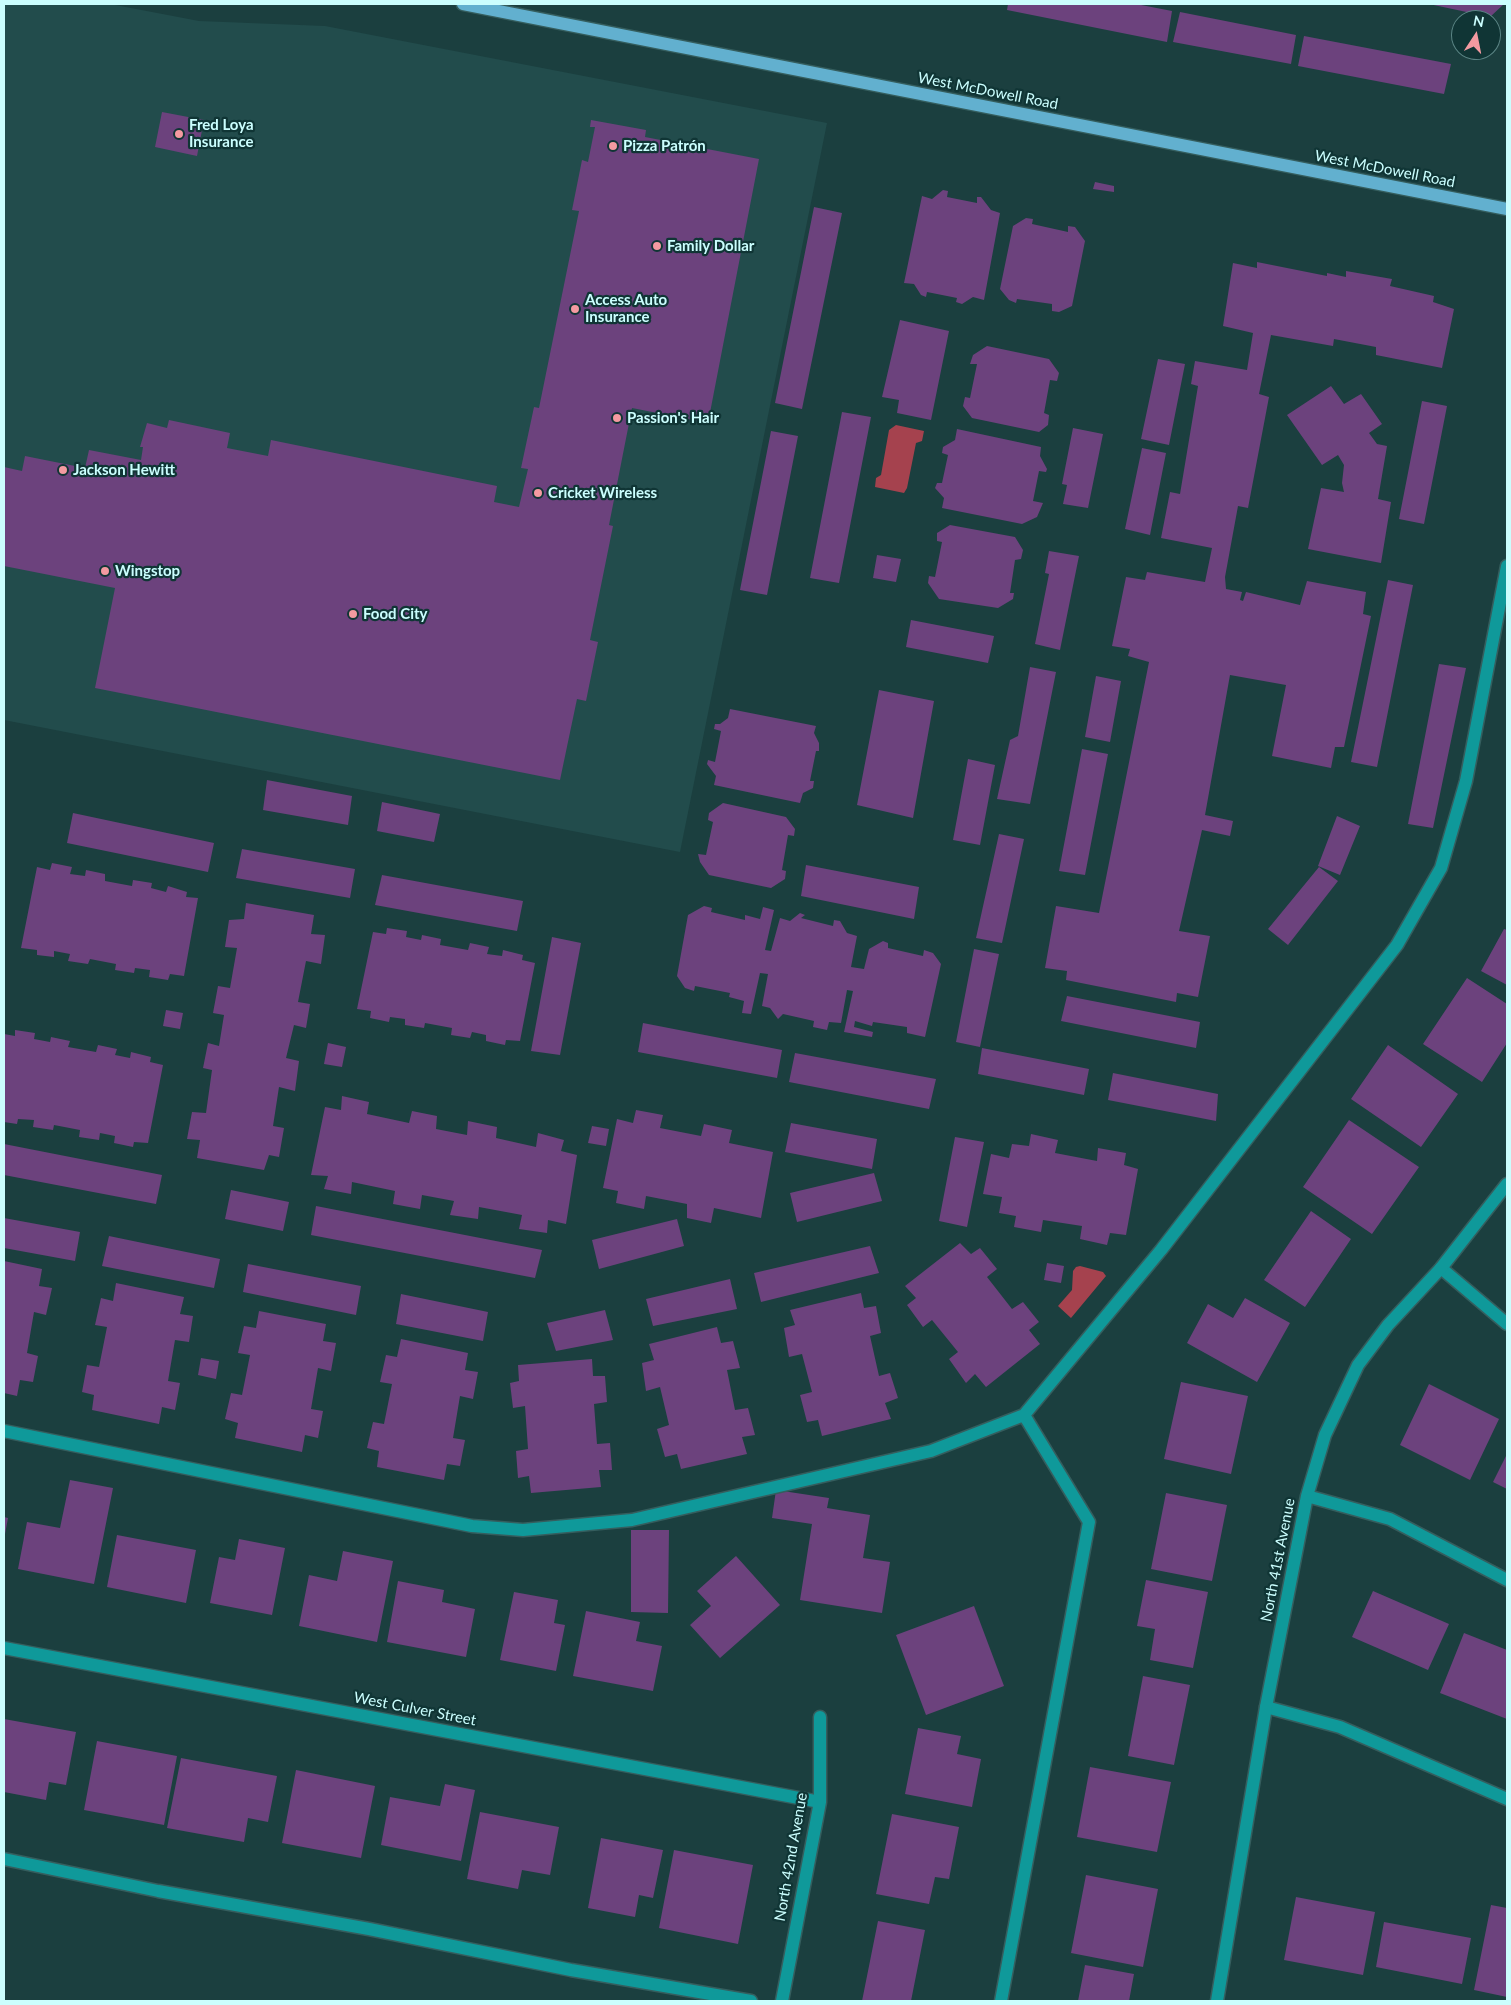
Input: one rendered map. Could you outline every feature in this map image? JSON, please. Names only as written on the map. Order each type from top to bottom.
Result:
[{"type":"main road","name":"West McDowell Road","points":[[463,4],[1507,209]]},
{"type":"street","points":[[4,1432],[472,1526],[523,1530],[632,1520],[931,1451],[1024,1415],[1161,1250],[1397,945],[1441,868],[1466,781],[1507,566]]},
{"type":"street","name":"North 41st Avenue","points":[[1217,2001],[1266,1707],[1307,1496],[1325,1435],[1358,1365],[1388,1325],[1441,1268],[1507,1184]]},
{"type":"street","points":[[1441,1268],[1507,1324]]},
{"type":"street","points":[[1001,2001],[1089,1522],[1024,1415]]},
{"type":"street","points":[[1307,1496],[1390,1519],[1507,1580]]},
{"type":"street","name":"West Culver Street","points":[[4,1648],[820,1802]]},
{"type":"street","points":[[1266,1707],[1340,1727],[1507,1799]]},
{"type":"street","name":"North 42nd Avenue","points":[[782,2001],[820,1802],[820,1717]]},
{"type":"street","points":[[4,1859],[158,1890],[378,1930],[571,1970],[752,2001]]},
{"type":"shaded area","points":[[4,4],[110,4],[199,21],[325,26],[827,123],[680,852],[4,720]]},
{"type":"shaded area","points":[[896,425],[924,431],[922,441],[916,443],[907,488],[904,493],[875,487],[876,478],[881,475],[889,430]]},
{"type":"shaded area","points":[[1080,1266],[1103,1272],[1106,1276],[1071,1318],[1058,1306],[1072,1290],[1073,1271],[1076,1267]]},
{"type":"building","points":[[1008,4],[1136,4],[1172,11],[1167,42],[1007,10]]},
{"type":"building","points":[[1429,4],[1504,4],[1498,10],[1457,10]]},
{"type":"building","points":[[1180,12],[1296,35],[1291,64],[1173,42]]},
{"type":"building","points":[[1304,36],[1451,64],[1444,94],[1298,66]]},
{"type":"building","name":"Fred Loya Insurance","points":[[162,112],[204,120],[197,156],[155,147]]},
{"type":"building","name":"Food City","points":[[591,120],[646,130],[645,137],[759,159],[708,423],[632,408],[609,525],[613,526],[590,640],[598,642],[586,701],[577,699],[560,780],[95,688],[115,588],[4,566],[4,467],[22,471],[25,456],[85,468],[89,450],[141,460],[143,447],[140,447],[147,423],[167,428],[169,420],[230,433],[227,448],[268,456],[271,440],[497,486],[494,502],[519,507],[528,469],[521,468],[534,407],[539,408],[579,211],[572,210],[582,160],[588,162],[595,127],[590,127]]},
{"type":"building","points":[[1095,182],[1114,186],[1114,192],[1093,189]]},
{"type":"building","points":[[943,190],[948,191],[947,197],[977,203],[977,197],[981,197],[991,210],[1000,213],[984,300],[973,297],[962,304],[956,302],[957,298],[927,292],[926,297],[921,295],[914,284],[904,283],[922,196],[932,199]]},
{"type":"building","points":[[814,207],[842,213],[802,409],[775,403]]},
{"type":"building","points":[[1026,218],[1033,219],[1032,224],[1068,232],[1068,226],[1075,227],[1085,241],[1072,306],[1059,312],[1052,311],[1052,304],[1017,299],[1016,303],[1009,300],[1000,289],[1013,226]]},
{"type":"building","points":[[1257,262],[1327,276],[1327,273],[1346,277],[1346,271],[1392,279],[1390,286],[1434,296],[1433,302],[1454,309],[1442,368],[1376,355],[1376,347],[1334,339],[1333,346],[1271,335],[1259,394],[1269,397],[1248,508],[1238,506],[1225,577],[1226,589],[1242,592],[1240,600],[1243,601],[1246,592],[1300,605],[1307,581],[1366,592],[1363,614],[1371,616],[1344,747],[1335,747],[1331,768],[1272,756],[1286,685],[1230,675],[1205,815],[1233,821],[1230,836],[1202,830],[1179,931],[1210,936],[1198,997],[1177,993],[1176,1002],[1066,980],[1067,971],[1045,968],[1056,906],[1099,913],[1149,662],[1128,656],[1130,649],[1112,646],[1126,577],[1145,580],[1147,572],[1205,582],[1212,548],[1161,538],[1170,492],[1180,494],[1198,386],[1191,384],[1195,361],[1247,370],[1253,333],[1223,326],[1233,263],[1257,268]]},
{"type":"building","points":[[900,320],[949,331],[931,420],[897,413],[899,400],[882,397]]},
{"type":"building","points":[[987,346],[1049,359],[1059,373],[1057,381],[1050,380],[1044,413],[1049,415],[1048,425],[1039,432],[972,418],[963,406],[965,397],[970,398],[977,364],[970,364],[973,355]]},
{"type":"building","points":[[1158,359],[1185,364],[1169,445],[1141,439]]},
{"type":"building","points":[[1331,386],[1344,404],[1361,394],[1382,424],[1369,433],[1377,444],[1387,446],[1378,499],[1391,502],[1381,563],[1308,549],[1321,488],[1344,492],[1342,483],[1344,465],[1338,455],[1322,465],[1287,415]]},
{"type":"building","points":[[1422,401],[1447,406],[1424,524],[1399,519]]},
{"type":"building","points":[[842,412],[871,417],[839,583],[810,578]]},
{"type":"building","points":[[1073,428],[1103,434],[1088,508],[1063,504],[1067,485],[1062,484]]},
{"type":"building","points":[[957,429],[1041,447],[1040,456],[1047,469],[1046,472],[1039,471],[1033,501],[1043,503],[1037,517],[1022,524],[942,508],[944,498],[935,488],[937,483],[942,483],[948,455],[942,453],[943,447],[955,440]]},
{"type":"building","points":[[771,431],[798,436],[767,595],[740,590]]},
{"type":"building","points":[[1142,448],[1166,453],[1150,535],[1125,529]]},
{"type":"building","points":[[950,525],[1015,537],[1023,550],[1021,559],[1015,560],[1010,593],[1014,593],[1013,599],[998,608],[939,599],[928,583],[929,576],[935,577],[942,542],[937,541],[937,533]]},
{"type":"building","points":[[1049,551],[1079,556],[1060,650],[1035,644],[1049,574],[1045,573]]},
{"type":"building","points":[[877,555],[901,559],[896,582],[873,578]]},
{"type":"building","points":[[1388,580],[1413,585],[1377,767],[1351,762]]},
{"type":"building","points":[[911,620],[994,636],[988,663],[906,647]]},
{"type":"building","points":[[1439,664],[1466,668],[1433,828],[1408,824]]},
{"type":"building","points":[[1030,667],[1056,672],[1030,804],[997,799],[1010,740],[1018,736]]},
{"type":"building","points":[[1096,676],[1121,681],[1110,742],[1085,737]]},
{"type":"building","points":[[879,690],[934,701],[913,818],[857,805]]},
{"type":"building","points":[[730,709],[816,726],[814,733],[819,743],[819,751],[816,751],[810,781],[814,781],[813,788],[803,793],[800,803],[714,785],[716,776],[707,764],[708,760],[715,762],[721,731],[714,729],[715,724],[720,724],[728,718]]},
{"type":"building","points":[[1082,749],[1108,754],[1085,875],[1059,871]]},
{"type":"building","points":[[968,759],[995,765],[980,845],[953,840]]},
{"type":"building","points":[[267,780],[352,796],[348,825],[263,810]]},
{"type":"building","points":[[382,802],[440,814],[434,842],[377,831]]},
{"type":"building","points":[[723,803],[786,817],[795,829],[794,836],[788,835],[782,870],[786,871],[785,879],[771,888],[709,875],[700,862],[698,854],[706,855],[713,822],[708,820],[709,813]]},
{"type":"building","points":[[73,813],[214,843],[208,872],[67,843]]},
{"type":"building","points":[[1337,816],[1360,826],[1340,875],[1318,866]]},
{"type":"building","points":[[999,834],[1024,839],[1002,943],[976,938]]},
{"type":"building","points":[[242,849],[355,869],[350,898],[236,878]]},
{"type":"building","points":[[52,863],[72,867],[70,874],[85,876],[86,870],[105,874],[105,881],[132,886],[133,880],[152,883],[151,888],[166,892],[168,886],[187,892],[186,897],[198,898],[184,976],[170,974],[168,980],[149,977],[150,970],[135,968],[134,973],[115,970],[116,964],[90,959],[88,964],[68,961],[70,954],[54,951],[54,957],[37,955],[37,950],[21,948],[37,867],[50,870]]},
{"type":"building","points":[[806,865],[919,887],[914,919],[801,896]]},
{"type":"building","points":[[1319,867],[1338,881],[1288,945],[1268,929]]},
{"type":"building","points":[[382,875],[523,901],[517,931],[375,905]]},
{"type":"building","points":[[246,903],[314,915],[311,934],[325,935],[321,964],[306,961],[298,1002],[310,1004],[306,1028],[294,1025],[286,1058],[299,1061],[295,1091],[279,1087],[273,1126],[284,1128],[279,1157],[269,1155],[264,1170],[197,1158],[200,1140],[187,1139],[192,1112],[206,1113],[212,1070],[203,1068],[208,1043],[219,1046],[224,1015],[213,1013],[218,986],[230,988],[237,948],[225,947],[229,920],[244,919]]},
{"type":"building","points":[[704,906],[712,908],[711,912],[745,920],[745,915],[760,919],[763,907],[774,910],[765,950],[771,951],[780,918],[790,921],[800,913],[805,915],[801,918],[833,926],[834,920],[840,921],[847,933],[857,936],[851,967],[864,969],[869,949],[883,941],[888,943],[888,948],[923,956],[924,950],[933,953],[941,964],[925,1037],[907,1033],[907,1027],[873,1022],[872,1026],[855,1021],[854,1027],[873,1032],[872,1037],[844,1032],[853,991],[847,990],[841,1023],[829,1022],[827,1030],[813,1027],[814,1021],[783,1014],[778,1019],[770,1008],[762,1006],[768,974],[760,973],[751,1014],[742,1013],[744,1001],[729,997],[730,993],[695,986],[694,991],[685,988],[677,976],[688,915]]},
{"type":"building","points":[[387,928],[407,931],[406,937],[421,940],[422,935],[441,939],[440,945],[468,950],[470,943],[489,947],[487,954],[502,956],[503,950],[523,955],[522,960],[535,963],[520,1041],[506,1040],[505,1045],[486,1041],[486,1035],[472,1032],[470,1038],[451,1035],[452,1028],[425,1023],[424,1028],[405,1025],[405,1019],[390,1017],[389,1022],[370,1018],[371,1011],[357,1009],[373,932],[386,934]]},
{"type":"building","points":[[1504,929],[1507,930],[1507,985],[1481,971]]},
{"type":"building","points":[[552,937],[581,943],[560,1055],[531,1051]]},
{"type":"building","points":[[974,949],[999,954],[980,1047],[956,1042]]},
{"type":"building","points":[[1467,978],[1507,1004],[1507,1043],[1482,1082],[1423,1044]]},
{"type":"building","points":[[1067,996],[1200,1022],[1196,1048],[1061,1021]]},
{"type":"building","points":[[166,1010],[183,1013],[180,1029],[163,1026]]},
{"type":"building","points":[[643,1023],[782,1050],[777,1078],[638,1052]]},
{"type":"building","points":[[15,1030],[35,1033],[34,1039],[50,1042],[51,1037],[70,1041],[68,1047],[96,1052],[98,1045],[117,1049],[115,1055],[130,1058],[131,1052],[151,1057],[150,1062],[163,1065],[148,1143],[134,1142],[133,1147],[114,1143],[115,1136],[100,1133],[99,1140],[79,1137],[80,1130],[54,1125],[53,1130],[33,1127],[34,1120],[18,1119],[17,1124],[4,1122],[4,1034],[15,1036]]},
{"type":"building","points":[[328,1043],[346,1047],[342,1067],[324,1064]]},
{"type":"building","points":[[1388,1045],[1458,1094],[1421,1147],[1351,1099]]},
{"type":"building","points":[[982,1048],[1089,1069],[1084,1095],[978,1074]]},
{"type":"building","points":[[795,1053],[936,1079],[929,1109],[789,1082]]},
{"type":"building","points":[[1113,1073],[1218,1094],[1216,1121],[1108,1100]]},
{"type":"building","points":[[342,1096],[369,1102],[367,1114],[409,1123],[412,1111],[437,1116],[436,1129],[467,1135],[468,1121],[497,1127],[496,1138],[536,1147],[538,1133],[564,1140],[561,1151],[577,1155],[566,1224],[548,1220],[547,1233],[519,1229],[522,1215],[479,1207],[478,1219],[450,1215],[454,1201],[422,1195],[420,1209],[393,1204],[395,1191],[352,1182],[351,1194],[324,1189],[328,1176],[311,1175],[325,1107],[341,1110]]},
{"type":"building","points":[[636,1110],[663,1115],[660,1128],[701,1136],[704,1124],[732,1130],[729,1143],[773,1152],[761,1218],[714,1208],[711,1223],[687,1218],[687,1204],[646,1196],[644,1209],[616,1203],[618,1191],[603,1188],[617,1119],[633,1123]]},
{"type":"building","points":[[1349,1120],[1419,1167],[1372,1234],[1303,1187]]},
{"type":"building","points":[[791,1123],[877,1139],[872,1169],[785,1152]]},
{"type":"building","points":[[592,1126],[609,1129],[606,1146],[588,1143]]},
{"type":"building","points":[[1031,1134],[1058,1140],[1055,1153],[1097,1161],[1098,1148],[1126,1153],[1124,1165],[1138,1169],[1126,1235],[1110,1233],[1107,1245],[1080,1239],[1082,1226],[1043,1220],[1041,1232],[1014,1227],[1016,1216],[999,1213],[1002,1197],[983,1194],[991,1154],[1009,1158],[1012,1144],[1029,1146]]},
{"type":"building","points":[[955,1137],[984,1142],[967,1227],[939,1221]]},
{"type":"building","points":[[4,1144],[162,1175],[156,1204],[4,1175]]},
{"type":"building","points":[[874,1173],[882,1201],[797,1222],[790,1193]]},
{"type":"building","points":[[231,1190],[289,1202],[283,1231],[225,1219]]},
{"type":"building","points":[[316,1206],[542,1250],[535,1278],[311,1235]]},
{"type":"building","points":[[1311,1211],[1351,1239],[1305,1307],[1264,1280]]},
{"type":"building","points":[[4,1218],[80,1232],[75,1261],[4,1248]]},
{"type":"building","points":[[677,1219],[684,1246],[599,1269],[592,1240]]},
{"type":"building","points":[[109,1236],[220,1259],[214,1288],[102,1266]]},
{"type":"building","points":[[960,1243],[971,1254],[980,1248],[997,1269],[987,1277],[1012,1309],[1023,1302],[1039,1322],[1029,1330],[1040,1344],[986,1387],[975,1374],[966,1383],[949,1359],[958,1352],[932,1320],[923,1327],[907,1305],[916,1298],[905,1286]]},
{"type":"building","points":[[870,1246],[879,1273],[761,1302],[754,1273]]},
{"type":"building","points":[[4,1261],[42,1269],[39,1286],[52,1288],[46,1315],[34,1312],[27,1353],[38,1356],[33,1382],[20,1380],[17,1396],[4,1393]]},
{"type":"building","points":[[1047,1263],[1064,1266],[1061,1283],[1044,1280]]},
{"type":"building","points":[[248,1264],[361,1286],[356,1315],[243,1292]]},
{"type":"building","points":[[730,1279],[737,1309],[653,1326],[646,1299]]},
{"type":"building","points":[[116,1283],[184,1297],[180,1314],[193,1316],[189,1342],[175,1340],[168,1381],[180,1383],[175,1410],[162,1407],[159,1424],[92,1410],[94,1395],[82,1392],[87,1365],[99,1367],[107,1327],[95,1325],[101,1298],[113,1301]]},
{"type":"building","points":[[861,1293],[864,1308],[876,1306],[881,1333],[870,1336],[879,1376],[890,1373],[898,1398],[885,1403],[891,1419],[822,1436],[818,1420],[807,1422],[800,1395],[812,1392],[802,1354],[789,1357],[784,1328],[795,1325],[790,1310]]},
{"type":"building","points":[[401,1294],[488,1312],[483,1341],[396,1324]]},
{"type":"building","points":[[1245,1298],[1290,1323],[1257,1382],[1187,1343],[1208,1304],[1233,1318]]},
{"type":"building","points":[[605,1310],[613,1340],[556,1351],[547,1323]]},
{"type":"building","points":[[259,1311],[326,1324],[323,1341],[336,1343],[331,1371],[318,1368],[311,1409],[323,1411],[318,1438],[305,1435],[302,1452],[235,1438],[238,1423],[225,1419],[231,1393],[242,1395],[250,1355],[238,1353],[244,1326],[256,1328]]},
{"type":"building","points":[[717,1327],[721,1343],[733,1341],[740,1368],[727,1370],[735,1410],[748,1408],[755,1435],[742,1437],[747,1454],[681,1469],[677,1454],[665,1457],[657,1429],[669,1425],[660,1387],[646,1391],[642,1363],[654,1360],[649,1344]]},
{"type":"building","points":[[401,1339],[468,1353],[465,1370],[478,1372],[473,1399],[460,1396],[453,1438],[465,1440],[460,1466],[447,1464],[444,1480],[377,1467],[379,1451],[367,1448],[373,1422],[384,1424],[392,1384],[380,1382],[386,1355],[397,1357]]},
{"type":"building","points":[[201,1358],[219,1361],[216,1379],[198,1375]]},
{"type":"building","points":[[592,1359],[593,1376],[605,1376],[607,1402],[594,1404],[597,1444],[610,1443],[612,1470],[599,1470],[601,1487],[531,1493],[529,1476],[518,1478],[516,1451],[528,1449],[525,1406],[513,1408],[510,1383],[519,1381],[518,1365]]},
{"type":"building","points":[[1181,1382],[1248,1396],[1231,1474],[1164,1459]]},
{"type":"building","points":[[1429,1384],[1499,1419],[1470,1480],[1400,1445]]},
{"type":"building","points":[[1507,1454],[1507,1489],[1493,1482]]},
{"type":"building","points":[[70,1480],[113,1488],[94,1584],[18,1569],[27,1522],[60,1528]]},
{"type":"building","points":[[776,1490],[829,1498],[827,1508],[870,1515],[863,1558],[890,1562],[882,1613],[800,1600],[812,1524],[772,1518]]},
{"type":"building","points":[[1166,1493],[1227,1505],[1212,1581],[1151,1569]]},
{"type":"building","points":[[4,1517],[8,1518],[5,1534],[4,1534]]},
{"type":"building","points":[[631,1530],[669,1530],[668,1613],[631,1612]]},
{"type":"building","points":[[117,1535],[196,1550],[186,1603],[107,1587]]},
{"type":"building","points":[[239,1539],[285,1548],[272,1615],[210,1603],[219,1557],[235,1560]]},
{"type":"building","points":[[343,1551],[393,1561],[377,1642],[299,1626],[309,1575],[337,1581]]},
{"type":"building","points":[[736,1556],[780,1605],[720,1658],[690,1625],[711,1606],[697,1591]]},
{"type":"building","points":[[1146,1580],[1208,1592],[1193,1668],[1150,1660],[1155,1629],[1137,1626]]},
{"type":"building","points":[[398,1581],[444,1590],[442,1602],[475,1609],[466,1657],[387,1642]]},
{"type":"building","points":[[1373,1591],[1449,1624],[1428,1670],[1352,1637]]},
{"type":"building","points":[[514,1592],[558,1600],[554,1623],[565,1625],[556,1671],[500,1660]]},
{"type":"building","points":[[974,1606],[1004,1686],[926,1715],[896,1635]]},
{"type":"building","points":[[586,1611],[640,1622],[636,1641],[662,1646],[653,1691],[573,1676]]},
{"type":"building","points":[[1464,1633],[1507,1650],[1507,1719],[1440,1693]]},
{"type":"building","points":[[1143,1676],[1190,1685],[1174,1765],[1128,1756]]},
{"type":"building","points":[[4,1719],[76,1732],[66,1785],[49,1782],[46,1800],[4,1792]]},
{"type":"building","points":[[918,1728],[961,1736],[957,1754],[981,1759],[972,1807],[905,1794]]},
{"type":"building","points":[[97,1741],[177,1756],[164,1825],[84,1810]]},
{"type":"building","points":[[181,1758],[277,1776],[268,1822],[248,1818],[244,1842],[167,1828]]},
{"type":"building","points":[[1090,1767],[1171,1782],[1157,1852],[1077,1837]]},
{"type":"building","points":[[296,1770],[375,1786],[361,1858],[282,1843]]},
{"type":"building","points":[[445,1784],[475,1790],[461,1861],[381,1845],[390,1797],[440,1806]]},
{"type":"building","points":[[480,1812],[559,1827],[550,1875],[522,1870],[518,1889],[467,1879]]},
{"type":"building","points":[[892,1814],[959,1827],[949,1879],[935,1877],[929,1904],[876,1894]]},
{"type":"building","points":[[601,1838],[663,1850],[653,1898],[639,1895],[635,1917],[588,1908]]},
{"type":"building","points":[[674,1850],[753,1865],[738,1944],[659,1928]]},
{"type":"building","points":[[1086,1875],[1158,1889],[1143,1967],[1071,1953]]},
{"type":"building","points":[[1296,1897],[1375,1912],[1363,1975],[1284,1960]]},
{"type":"building","points":[[1491,1905],[1507,1908],[1507,1997],[1474,1990]]},
{"type":"building","points":[[878,1921],[925,1930],[911,2001],[862,2001]]},
{"type":"building","points":[[1384,1922],[1471,1938],[1462,1984],[1376,1967]]},
{"type":"building","points":[[1085,1965],[1134,1974],[1129,2001],[1078,2001]]},
{"type":"place","name":"Fred Loya Insurance","points":[[179,134]]},
{"type":"place","name":"Pizza Patrón","points":[[613,146]]},
{"type":"place","name":"Family Dollar","points":[[657,246]]},
{"type":"place","name":"Access Auto Insurance","points":[[575,309]]},
{"type":"place","name":"Passion's Hair","points":[[617,418]]},
{"type":"place","name":"Jackson Hewitt","points":[[63,470]]},
{"type":"place","name":"Cricket Wireless","points":[[538,493]]},
{"type":"place","name":"Wingstop","points":[[105,571]]},
{"type":"place","name":"Food City","points":[[353,614]]}]
